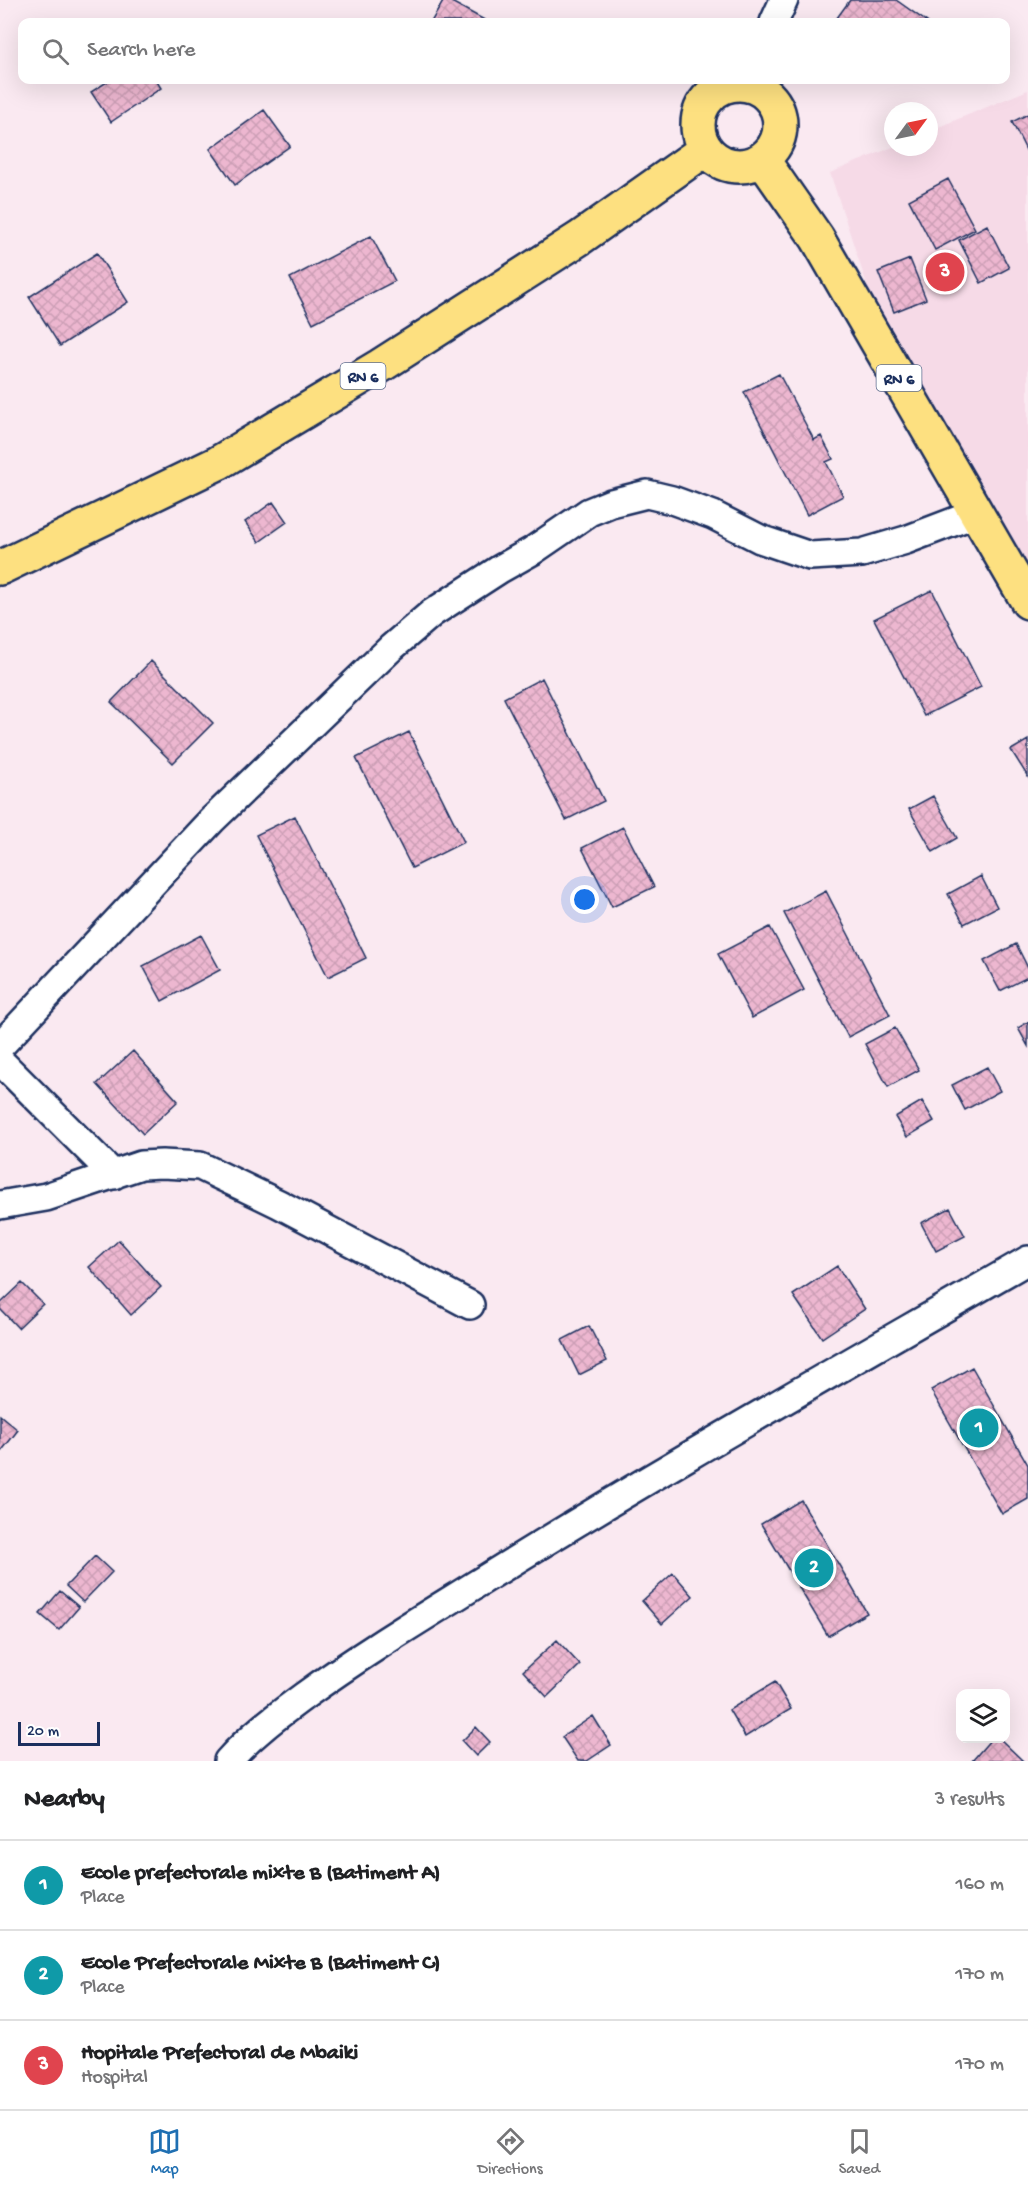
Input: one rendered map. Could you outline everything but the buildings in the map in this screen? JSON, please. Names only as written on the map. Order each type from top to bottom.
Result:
[{"type":"main road","points":[[730,84],[720,88],[705,103],[697,123],[699,137],[706,149],[726,164],[738,166],[750,165],[762,159],[772,150],[781,124],[778,110],[771,98],[751,84]]},
{"type":"main road","name":"RN 6","points":[[0,568],[218,463],[380,366],[580,238],[706,149]]},
{"type":"main road","name":"RN 6","points":[[762,159],[817,238],[1028,602]]},
{"type":"street","points":[[776,18],[784,0]]},
{"type":"street","points":[[0,1046],[212,820],[391,648],[432,612],[532,551],[589,512],[611,503],[647,494],[693,507],[760,539],[810,556],[862,553],[906,540],[977,513]]},
{"type":"street","points":[[0,1062],[114,1174]]},
{"type":"street","points":[[0,1205],[46,1197],[141,1166],[162,1164],[200,1166],[279,1204],[470,1305]]},
{"type":"street","points":[[228,1761],[271,1720],[336,1672],[576,1522],[1028,1260]]},
{"type":"shaded area","points":[[1028,90],[1028,567],[995,513],[895,370],[830,173],[884,151],[884,156],[938,156],[938,127]]},
{"type":"place","name":"Hopitale Prefectoral de Mbaiki","points":[[945,272]]},
{"type":"place","name":"Ecole prefectorale mixte B (Batiment A)","points":[[979,1428]]},
{"type":"place","name":"Ecole Prefectorale Mixte B (Batiment C)","points":[[814,1568]]}]
